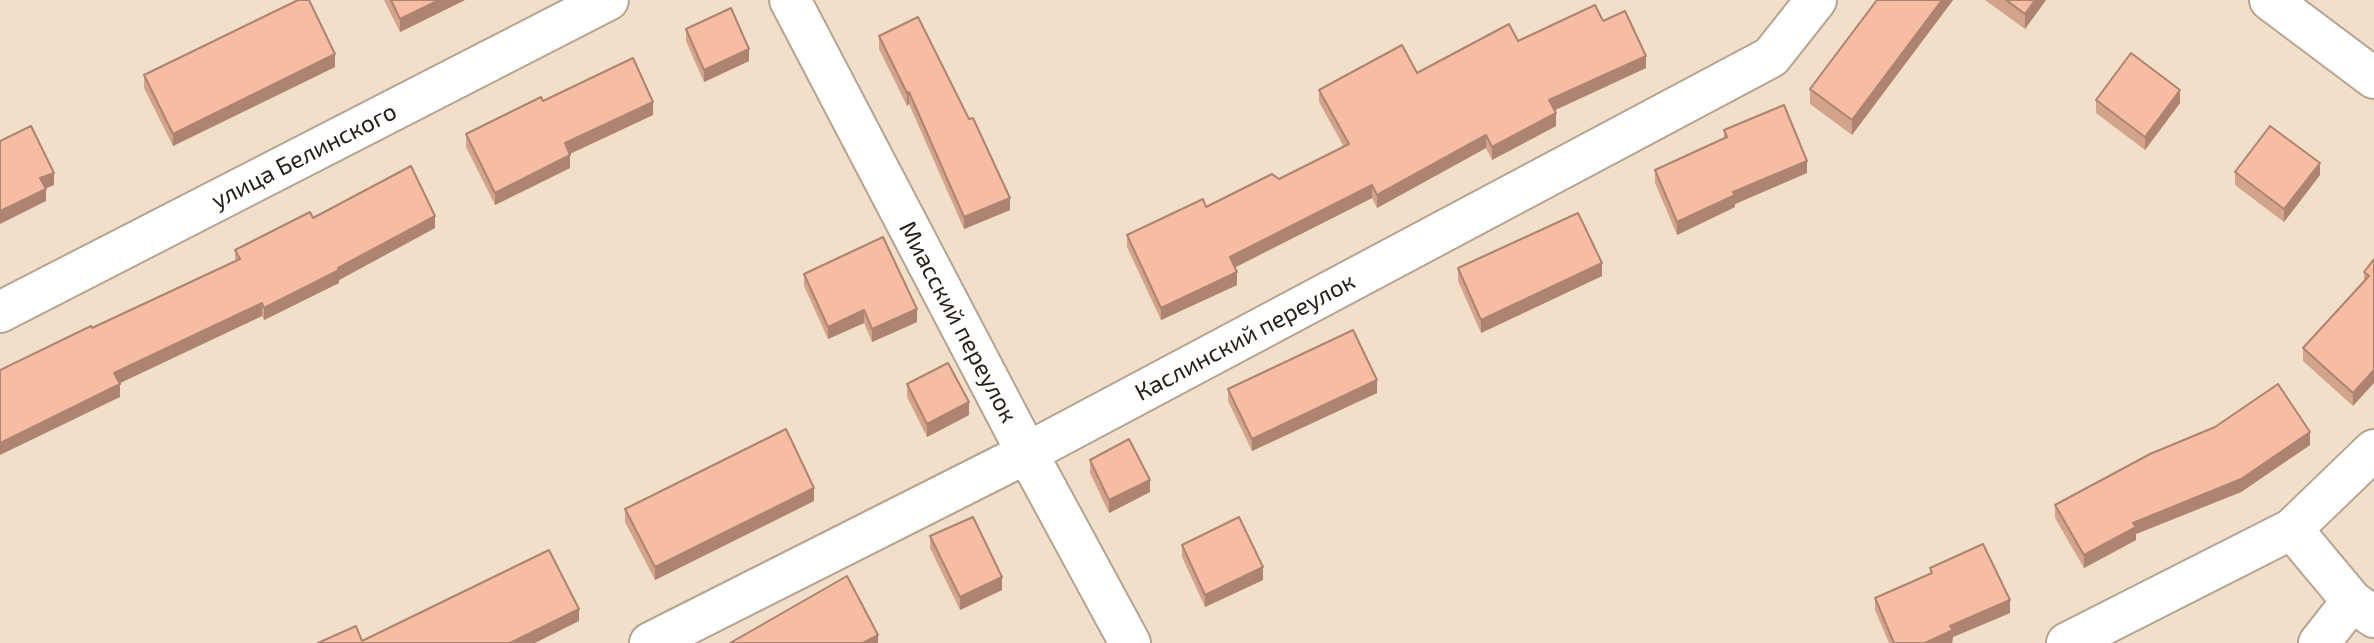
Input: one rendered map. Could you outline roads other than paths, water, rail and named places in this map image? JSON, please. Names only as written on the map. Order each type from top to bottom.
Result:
[{"type":"street","name":"улица Белинского","points":[[0,312],[608,0]]},
{"type":"street","name":"Миасский переулок","points":[[790,0],[1130,643]]},
{"type":"street","name":"Каслинский переулок","points":[[650,643],[1027,453],[1771,57],[1816,0]]},
{"type":"street","points":[[2270,0],[2374,78]]},
{"type":"street","points":[[2067,643],[2292,529],[2374,450]]},
{"type":"street","points":[[2292,529],[2363,609],[2319,643]]}]
